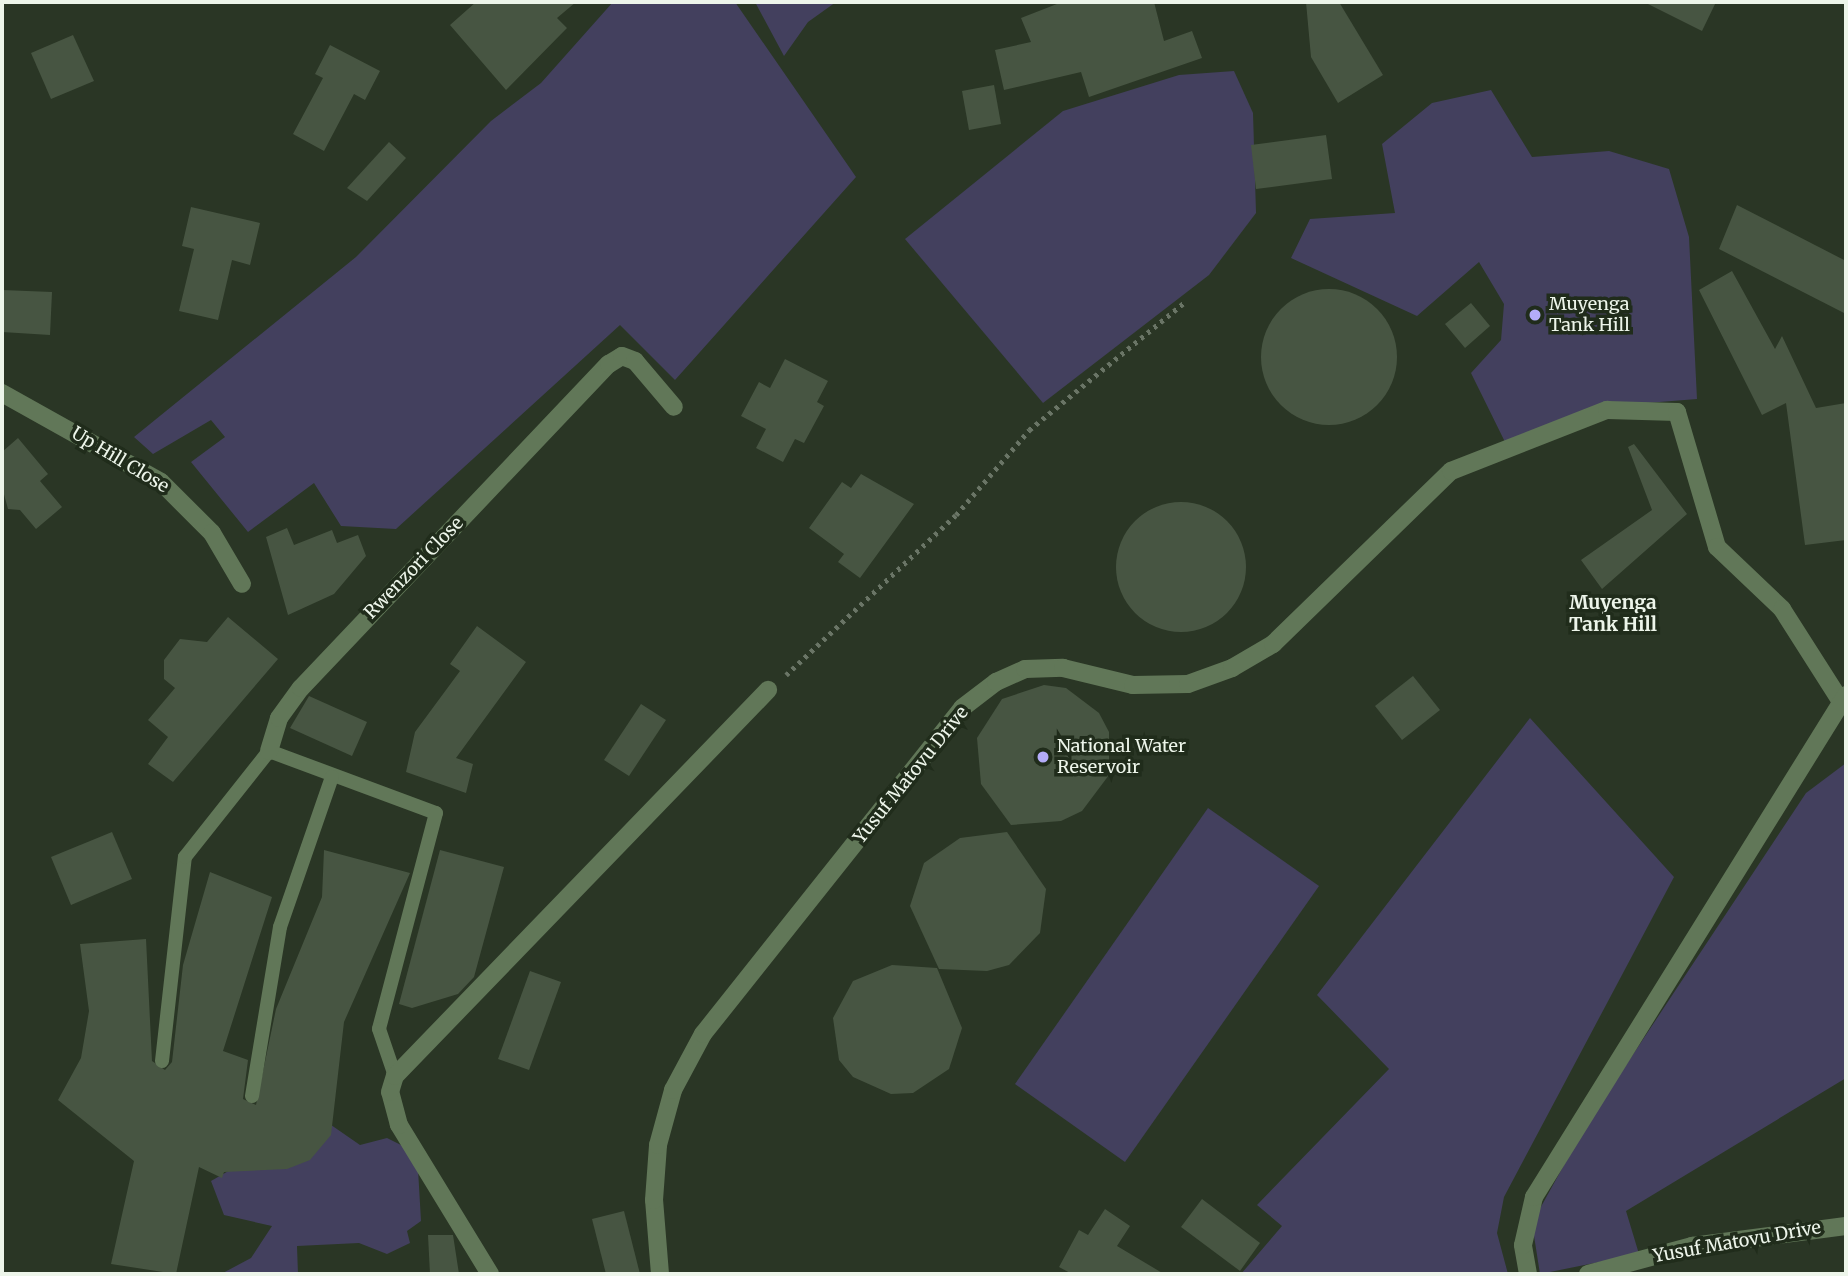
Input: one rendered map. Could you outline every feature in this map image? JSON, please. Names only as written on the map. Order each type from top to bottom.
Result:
[{"type":"street","name":"Rwenzori Close","points":[[270,751],[279,718],[300,688],[609,364],[622,356],[635,361],[674,407]]},
{"type":"street","name":"Up Hill Close","points":[[2,393],[161,482],[212,533],[242,584]]},
{"type":"street","name":"Yusuf Matovu Drive","points":[[660,1274],[654,1200],[658,1145],[679,1079],[703,1034],[962,708],[1025,669],[1063,668],[1133,685],[1188,684],[1232,668],[1273,644],[1451,471],[1607,410],[1677,412],[1717,547],[1782,609],[1843,697]]},
{"type":"street","points":[[490,1274],[399,1125],[390,1092],[395,1076],[768,690]]},
{"type":"street","points":[[1528,1274],[1523,1245],[1534,1197],[1843,697]]},
{"type":"street","name":"Yusuf Matovu Drive","points":[[1588,1274],[1692,1246],[1846,1226]]},
{"type":"lane","points":[[270,751],[332,777],[436,813],[379,1029],[395,1076]]},
{"type":"lane","name":"Rwenzori Close","points":[[162,1061],[185,857],[270,751]]},
{"type":"lane","points":[[252,1096],[280,927],[332,777]]},
{"type":"path","points":[[768,690],[956,515],[1029,430],[1185,302]]},
{"type":"shaded area","points":[[613,2],[735,2],[856,177],[675,380],[620,325],[396,529],[341,526],[314,483],[248,532],[191,462],[225,437],[211,420],[153,454],[134,437],[356,257],[491,121],[541,83]]},
{"type":"shaded area","points":[[755,2],[836,2],[808,22],[784,56]]},
{"type":"shaded area","points":[[1234,71],[1253,113],[1256,213],[1209,275],[1043,403],[905,239],[1063,111],[1179,75]]},
{"type":"shaded area","points":[[1491,90],[1532,157],[1609,151],[1669,169],[1689,237],[1697,399],[1622,405],[1505,442],[1471,373],[1501,340],[1504,304],[1479,262],[1417,316],[1291,258],[1310,219],[1395,213],[1382,144],[1432,103]]},
{"type":"shaded area","points":[[1530,718],[1674,877],[1504,1197],[1497,1233],[1508,1274],[1241,1274],[1282,1226],[1257,1205],[1389,1069],[1317,995]]},
{"type":"shaded area","points":[[1846,763],[1846,1078],[1626,1211],[1639,1254],[1540,1274],[1532,1223],[1585,1127],[1806,793]]},
{"type":"shaded area","points":[[1208,808],[1319,886],[1125,1162],[1015,1084]]},
{"type":"shaded area","points":[[321,1118],[360,1145],[387,1138],[407,1148],[418,1169],[421,1221],[407,1231],[410,1243],[387,1254],[359,1243],[297,1246],[298,1274],[221,1274],[251,1258],[272,1226],[224,1215],[211,1181]]},
{"type":"building","points":[[476,2],[576,2],[557,18],[567,28],[506,90],[450,25]]},
{"type":"building","points":[[1062,2],[1154,2],[1164,41],[1192,31],[1202,58],[1089,97],[1081,72],[1004,90],[995,50],[1031,42],[1021,18]]},
{"type":"building","points":[[1306,2],[1339,2],[1383,75],[1338,103],[1311,57]]},
{"type":"building","points":[[1644,2],[1716,2],[1702,31]]},
{"type":"building","points":[[73,35],[94,81],[51,99],[31,53]]},
{"type":"building","points":[[330,45],[380,71],[365,100],[354,94],[324,151],[293,134],[323,78],[315,74]]},
{"type":"building","points":[[994,85],[1001,124],[969,130],[962,91]]},
{"type":"building","points":[[1326,135],[1332,179],[1256,189],[1251,145]]},
{"type":"building","points":[[389,142],[406,158],[367,201],[347,188]]},
{"type":"building","points":[[1737,205],[1846,261],[1846,314],[1719,249]]},
{"type":"building","points":[[191,207],[260,223],[250,265],[232,260],[218,320],[179,311],[194,249],[182,246]]},
{"type":"building","points":[[1732,271],[1775,349],[1782,336],[1816,408],[1846,403],[1846,540],[1805,545],[1786,403],[1762,415],[1699,290]]},
{"type":"building","points":[[1329,289],[1355,294],[1377,309],[1392,331],[1397,357],[1392,383],[1377,405],[1355,420],[1329,425],[1303,420],[1281,405],[1266,383],[1261,357],[1266,331],[1281,309],[1303,294]]},
{"type":"building","points":[[2,290],[52,292],[50,335],[2,332]]},
{"type":"building","points":[[1471,303],[1490,326],[1465,348],[1445,324]]},
{"type":"building","points":[[785,359],[828,381],[817,402],[824,406],[804,443],[795,439],[783,462],[756,448],[766,429],[741,416],[759,382],[770,388]]},
{"type":"building","points":[[18,438],[48,474],[40,481],[62,507],[36,529],[20,510],[8,509],[2,487],[2,452]]},
{"type":"building","points":[[1634,444],[1687,514],[1602,589],[1581,560],[1652,510],[1628,447]]},
{"type":"building","points":[[861,474],[914,504],[860,578],[838,562],[844,554],[809,528],[842,482],[851,488]]},
{"type":"building","points":[[1181,502],[1206,507],[1227,521],[1241,542],[1246,567],[1241,592],[1227,613],[1206,627],[1181,632],[1156,627],[1135,613],[1121,592],[1116,567],[1121,542],[1135,521],[1156,507]]},
{"type":"building","points":[[287,528],[294,545],[332,530],[337,543],[358,535],[366,556],[334,594],[288,615],[266,537]]},
{"type":"building","points":[[228,617],[278,659],[173,782],[148,764],[168,737],[148,720],[175,688],[164,679],[164,660],[180,639],[207,642]]},
{"type":"building","points":[[477,626],[526,662],[456,758],[473,764],[466,793],[406,772],[415,732],[460,671],[450,664]]},
{"type":"building","points":[[1413,676],[1440,710],[1402,740],[1375,706]]},
{"type":"building","name":"National Water Reservoir","points":[[1044,685],[1066,688],[1099,713],[1109,732],[1109,775],[1082,811],[1061,821],[1011,825],[981,784],[977,738],[1002,699]]},
{"type":"building","points":[[309,696],[367,722],[352,756],[290,728]]},
{"type":"building","points":[[641,704],[666,720],[629,776],[604,760]]},
{"type":"building","points":[[112,832],[132,879],[71,905],[51,857]]},
{"type":"building","points":[[1007,832],[1046,889],[1040,933],[1009,965],[987,971],[939,969],[910,906],[924,863],[960,838]]},
{"type":"building","points":[[324,850],[410,873],[344,1022],[331,1135],[310,1160],[287,1169],[224,1172],[222,1178],[199,1167],[176,1274],[111,1264],[134,1161],[58,1100],[81,1058],[89,1011],[80,944],[146,939],[152,1061],[165,1070],[172,1062],[183,965],[210,872],[272,897],[223,1051],[248,1060],[243,1099],[256,1105],[276,1009],[322,897]]},
{"type":"building","points":[[440,850],[504,867],[474,977],[458,994],[412,1008],[399,1004]]},
{"type":"building","points":[[892,965],[937,968],[962,1028],[949,1069],[913,1093],[891,1094],[853,1077],[839,1060],[833,1018],[853,981]]},
{"type":"building","points":[[530,971],[561,982],[529,1070],[498,1059]]},
{"type":"building","points":[[1202,1199],[1260,1243],[1240,1271],[1181,1227]]},
{"type":"building","points":[[1105,1209],[1130,1226],[1117,1246],[1164,1274],[1072,1274],[1059,1267],[1079,1230],[1088,1235]]},
{"type":"building","points":[[624,1211],[640,1274],[606,1274],[592,1219]]},
{"type":"building","points":[[428,1235],[453,1235],[459,1274],[430,1274]]},
{"type":"place","name":"Muyenga Tank Hill","points":[[1535,315]]},
{"type":"place","name":"National Water Reservoir","points":[[1043,757]]},
{"type":"district","name":"Muyenga Tank Hill","points":[[1613,614]]}]
